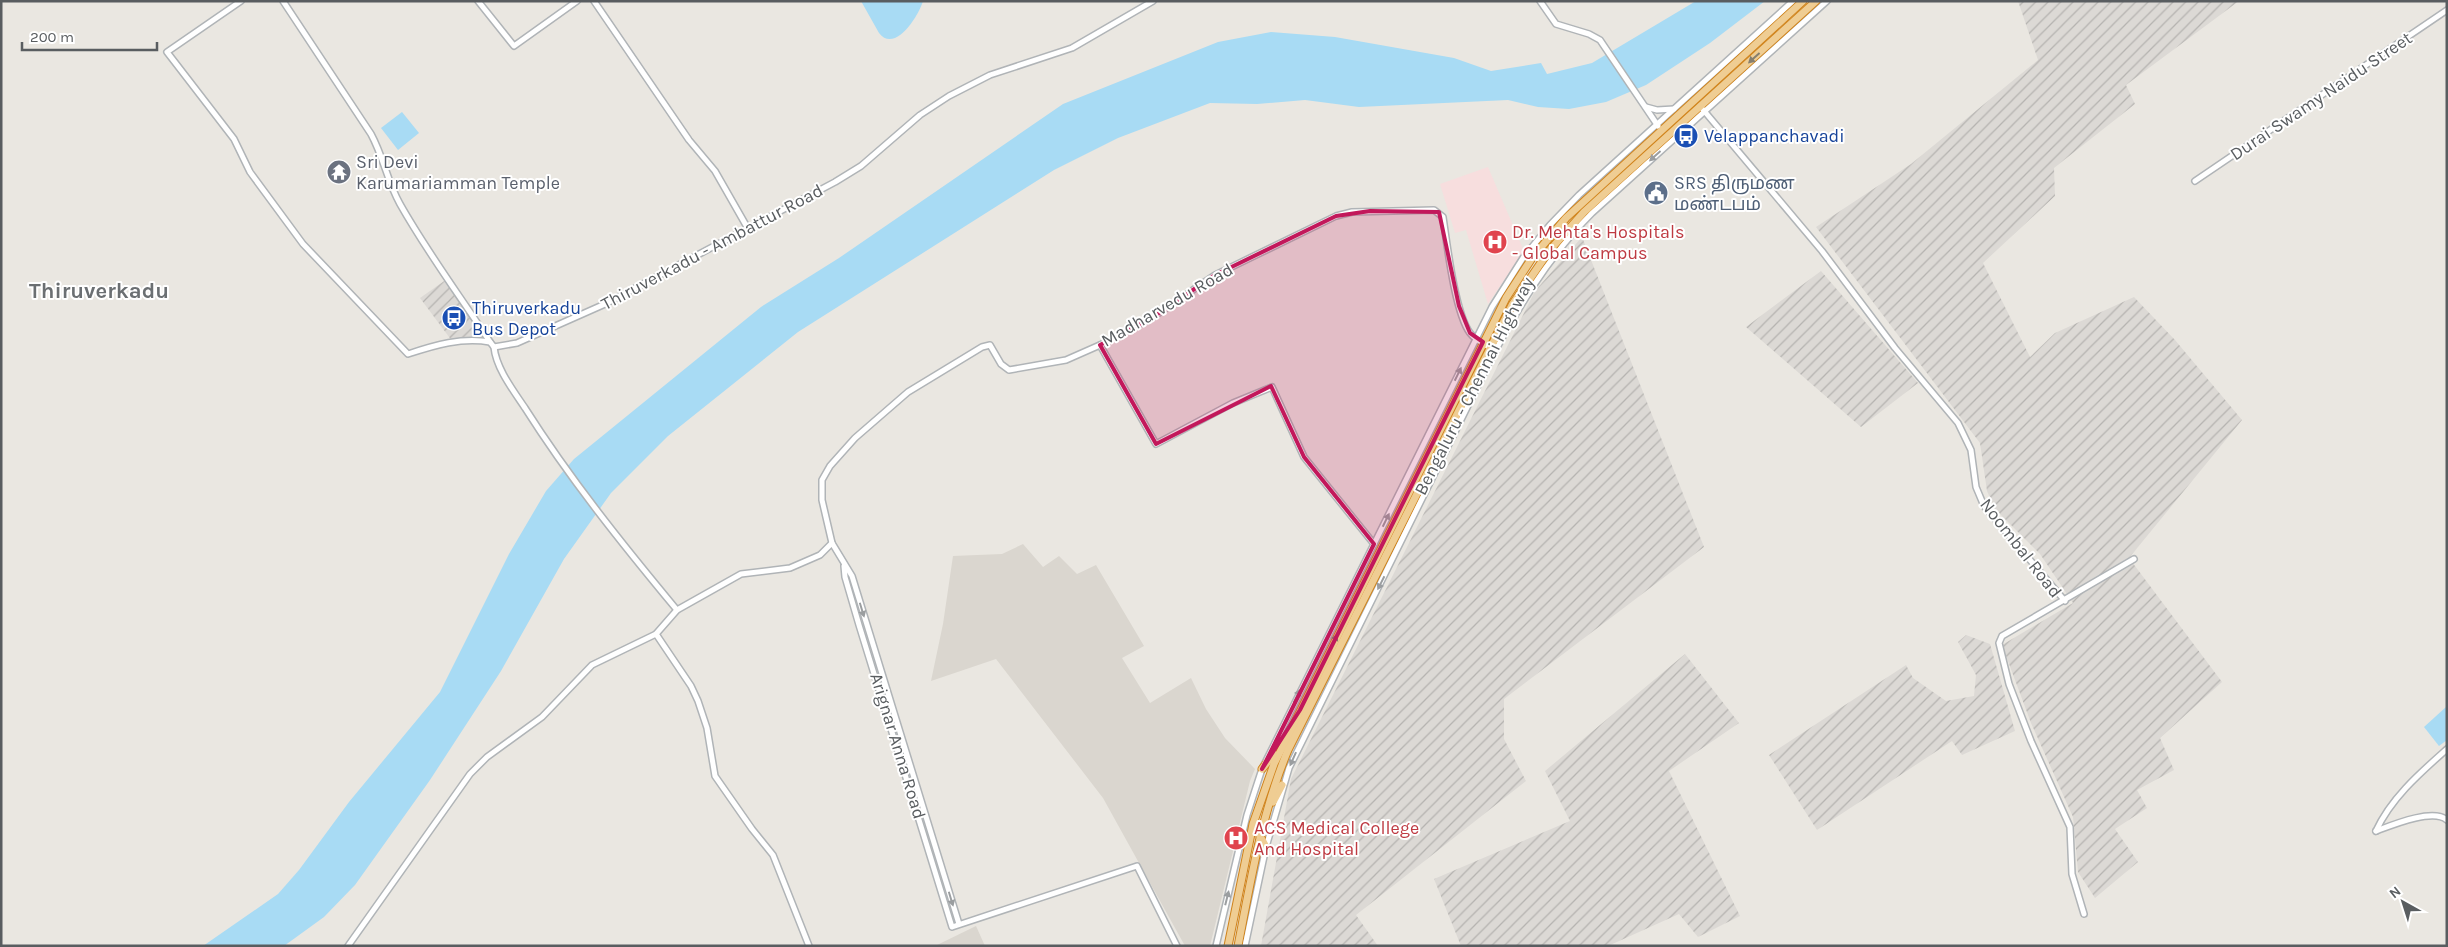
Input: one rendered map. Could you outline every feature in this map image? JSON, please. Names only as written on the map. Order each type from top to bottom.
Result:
[{"type":"highway","name":"Bengaluru - Chennai Highway","points":[[1228,946],[1253,824],[1274,764],[1480,340],[1513,286],[1554,230],[1659,127],[1804,1]]},
{"type":"highway","name":"Bengaluru - Chennai Highway","points":[[1264,821],[1281,767],[1298,728],[1523,287],[1558,239],[1584,212],[1668,140],[1816,1]]},
{"type":"highway","points":[[1262,769],[1272,758],[1300,710]]},
{"type":"highway","points":[[1238,946],[1264,821],[1282,785]]},
{"type":"highway","points":[[1260,836],[1266,847]]},
{"type":"street","name":"Thiruverkadu - Ambattur Road","points":[[241,1],[168,52],[234,138],[250,172],[303,244],[408,354],[442,343],[480,340],[492,344],[517,343],[599,306],[861,166],[913,120],[949,96],[990,75],[1072,48],[1153,1]]},
{"type":"street","points":[[283,1],[371,134],[382,155],[388,180],[400,204],[492,344],[509,384],[559,459],[677,610]]},
{"type":"street","points":[[478,1],[514,46],[577,1]]},
{"type":"street","points":[[594,1],[689,140],[715,171],[747,227]]},
{"type":"street","points":[[1540,1],[1556,24],[1594,35],[1606,48],[1668,140]]},
{"type":"street","points":[[1659,127],[1676,108],[1793,1]]},
{"type":"street","points":[[1702,109],[1826,1]]},
{"type":"street","name":"Durai Swamy Naidu Street","points":[[2194,181],[2447,10]]},
{"type":"street","points":[[1645,106],[1665,110],[1676,108]]},
{"type":"street","name":"Noombal Road","points":[[1702,109],[1822,251],[1895,348],[1958,423],[1971,450],[1977,489],[1984,506],[2064,601],[2002,636],[1999,643],[2009,684],[2031,741],[2070,827],[2072,874],[2084,914]]},
{"type":"street","name":"Madharvedu Road","points":[[832,543],[822,500],[822,480],[830,466],[855,438],[908,392],[986,345],[990,345],[1004,367],[1013,370],[1066,360],[1100,345],[1153,317],[1200,284],[1224,270],[1336,216],[1352,212],[1370,211],[1434,210],[1442,214],[1459,306],[1470,333],[1493,349]]},
{"type":"street","points":[[1216,946],[1247,815],[1262,769],[1374,544],[1480,340]]},
{"type":"street","points":[[1100,345],[1156,444],[1233,403],[1272,387],[1304,457],[1374,544]]},
{"type":"street","points":[[1244,946],[1282,785],[1304,736],[1493,349]]},
{"type":"street","points":[[348,946],[470,774],[487,756],[542,717],[592,665],[656,634],[677,610],[741,574],[790,568],[820,555],[832,543]]},
{"type":"street","name":"Arignar Anna Road","points":[[832,543],[844,566],[852,576],[959,924],[952,927],[859,624],[845,577],[844,566]]},
{"type":"street","points":[[2064,601],[2134,559]]},
{"type":"street","points":[[656,634],[692,686],[707,728],[715,776],[752,829],[773,855],[809,946]]},
{"type":"street","points":[[2447,749],[2418,775],[2384,813],[2376,831],[2404,820],[2429,816],[2440,816],[2447,820]]},
{"type":"street","points":[[959,924],[1137,866],[1177,946]]},
{"type":"highlighted area","points":[[1370,211],[1439,212],[1459,306],[1470,333],[1483,342],[1300,710],[1262,769],[1374,544],[1304,457],[1271,386],[1156,444],[1100,345],[1153,317],[1215,275],[1336,216]]},
{"type":"shaded area","points":[[2018,1],[2239,1],[2126,85],[2135,104],[2054,168],[2055,196],[1983,263],[2030,357],[2055,333],[2134,297],[2175,340],[2242,420],[2129,558],[2222,682],[2160,738],[2174,770],[2137,790],[2147,808],[2115,829],[2138,862],[2095,898],[2078,872],[2073,817],[2031,723],[2002,645],[2073,603],[2040,554],[1995,509],[1987,491],[1980,443],[1816,227],[1911,164],[2038,60]]},
{"type":"shaded area","name":"Dr. Mehta's Hospitals - Global Campus","points":[[1488,167],[1524,251],[1488,304],[1466,230],[1455,233],[1440,184]]},
{"type":"shaded area","points":[[1582,237],[1704,547],[1504,699],[1504,739],[1526,781],[1356,915],[1378,946],[1261,946],[1291,779],[1535,291]]},
{"type":"shaded area","points":[[1821,271],[1918,383],[1861,427],[1746,327]]},
{"type":"shaded area","name":"Thiruverkadu Bus Depot","points":[[447,279],[487,338],[452,341],[420,298]]},
{"type":"shaded area","name":"ACS Medical College And Hospital","points":[[1023,544],[1043,567],[1059,556],[1077,574],[1096,565],[1144,646],[1122,658],[1150,703],[1191,678],[1206,709],[1225,738],[1255,769],[1250,781],[1210,946],[1185,946],[1103,798],[996,659],[931,681],[943,624],[953,556],[1002,554]]},
{"type":"shaded area","points":[[1966,635],[1990,644],[2015,731],[1962,755],[1952,741],[1817,830],[1769,755],[1906,665],[1913,678],[1946,701],[1974,696],[1976,675],[1958,642]]},
{"type":"shaded area","points":[[1685,654],[1739,723],[1669,771],[1740,916],[1698,937],[1679,914],[1608,946],[1461,946],[1434,879],[1570,821],[1545,771]]},
{"type":"shaded area","points":[[976,926],[985,946],[935,946]]},
{"type":"water","points":[[861,1],[923,1],[912,23],[899,36],[892,39],[885,38],[879,33]]},
{"type":"water","points":[[1696,1],[1765,1],[1710,43],[1646,85],[1606,102],[1569,109],[1538,107],[1508,100],[1359,107],[1305,100],[1257,104],[1210,103],[1118,138],[1054,170],[798,332],[668,436],[611,493],[564,559],[501,671],[430,780],[355,885],[324,917],[284,946],[203,946],[278,894],[299,870],[349,802],[440,692],[509,554],[546,491],[574,459],[761,307],[839,258],[1063,104],[1218,42],[1271,32],[1335,37],[1454,58],[1491,71],[1541,63],[1547,74],[1592,63]]},
{"type":"water","points":[[402,112],[419,133],[398,150],[381,128]]},
{"type":"water","points":[[2446,707],[2447,740],[2439,746],[2424,727]]},
{"type":"place","name":"Velappanchavadi","points":[[1686,136]]},
{"type":"place","name":"Sri Devi Karumariamman Temple","points":[[339,172]]},
{"type":"place","name":"SRS திருமண மண்டபம்","points":[[1656,193]]},
{"type":"place","name":"Dr. Mehta's Hospitals - Global Campus","points":[[1495,242]]},
{"type":"place","name":"Thiruverkadu Bus Depot","points":[[454,318]]},
{"type":"place","name":"ACS Medical College And Hospital","points":[[1236,838]]},
{"type":"district","name":"Thiruverkadu","points":[[99,291]]}]
